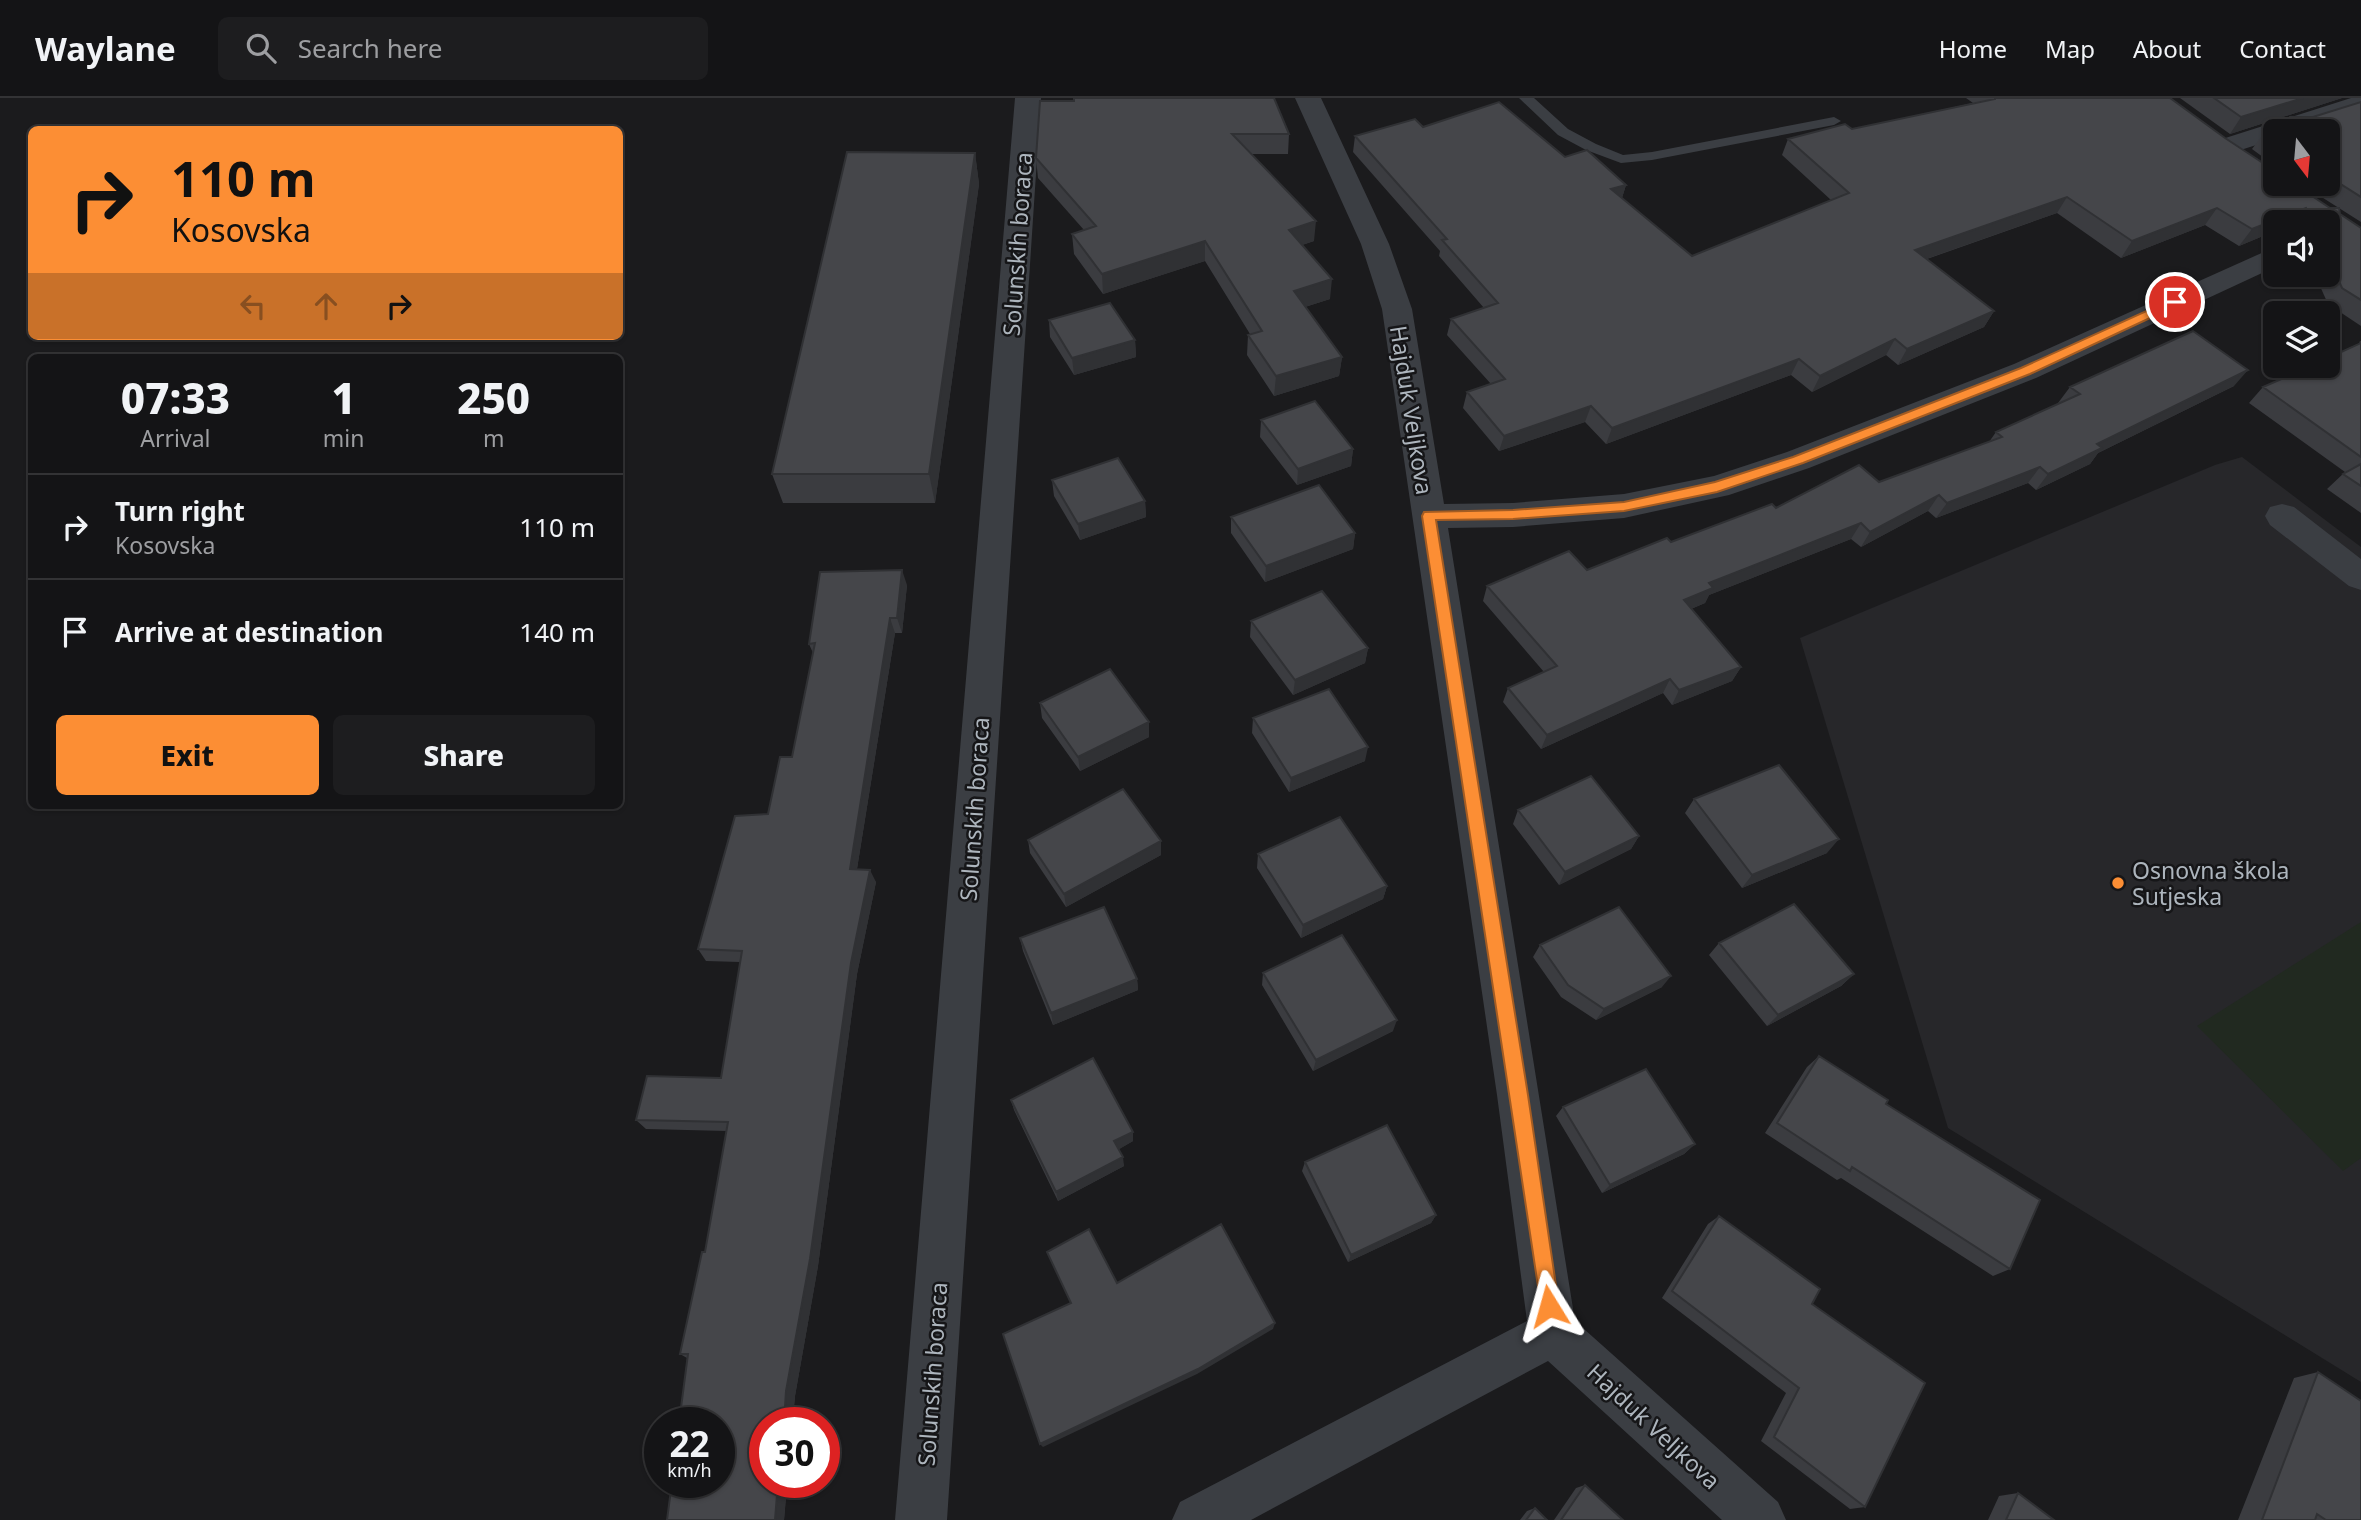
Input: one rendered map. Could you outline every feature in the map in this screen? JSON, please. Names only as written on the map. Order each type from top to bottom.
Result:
[{"type":"street","name":"Solunskih boraca","points":[[921,1520],[1028,98]]},
{"type":"street","name":"Hajduk Veljkova","points":[[1308,98],[1375,244],[1397,309],[1517,1082],[1553,1333],[1760,1520]]},
{"type":"street","points":[[2225,148],[2361,103]]},
{"type":"street","points":[[1429,516],[1513,514],[1624,506],[1717,487],[1798,460],[2025,371],[2263,262]]},
{"type":"street","points":[[2282,516],[2361,577]]},
{"type":"street","points":[[1198,1520],[1553,1333]]},
{"type":"lane","points":[[1526,98],[1563,132],[1621,159],[1653,156],[1834,121]]},
{"type":"shaded area","name":"Osnovna škola Sutjeska","points":[[2242,457],[2361,547],[2361,1382],[1948,1128],[1800,638],[2215,465]]},
{"type":"shaded area","points":[[2361,922],[2361,1158],[2343,1171],[2197,1026]]},
{"type":"building","points":[[1074,98],[1274,98],[1289,134],[1232,134],[1316,221],[1289,230],[1332,279],[1294,291],[1342,357],[1276,376],[1248,335],[1262,331],[1205,241],[1102,274],[1072,234],[1096,226],[1036,158],[1040,101],[1074,101]]},
{"type":"building","points":[[2170,98],[2263,163],[2263,196],[2312,196],[2330,208],[2339,210],[2263,210],[2263,225],[2252,229],[2217,208],[2132,241],[2067,197],[1915,250],[1994,311],[1907,349],[1895,339],[1820,376],[1799,359],[1612,428],[1591,406],[1504,436],[1467,392],[1505,379],[1451,319],[1498,303],[1442,240],[1447,239],[1355,136],[1415,119],[1423,127],[1499,102],[1565,157],[1587,150],[1626,185],[1611,189],[1692,256],[1849,193],[1788,139],[1845,124],[1852,129],[1995,99]]},
{"type":"building","points":[[2214,98],[2303,98],[2241,117]]},
{"type":"building","points":[[2361,102],[2361,197],[2340,184],[2340,119],[2290,119],[2313,117]]},
{"type":"building","points":[[847,152],[975,153],[929,474],[772,474]]},
{"type":"building","points":[[2340,214],[2361,228],[2361,300],[2342,288]]},
{"type":"building","points":[[1110,303],[1135,340],[1072,358],[1049,320]]},
{"type":"building","points":[[2193,331],[2248,370],[2097,444],[2102,448],[2048,474],[2040,467],[1947,503],[1939,495],[1870,532],[1861,523],[1709,583],[1713,588],[1684,600],[1741,667],[1679,690],[1670,679],[1547,735],[1508,688],[1557,666],[1487,586],[1569,551],[1587,570],[1667,538],[1671,542],[1772,504],[1776,508],[1859,465],[1879,482],[2002,437],[1996,432],[2080,394],[2070,387]]},
{"type":"building","points":[[2361,343],[2361,457],[2263,387],[2284,378],[2340,378],[2340,353]]},
{"type":"building","points":[[1315,401],[1353,449],[1298,469],[1261,420]]},
{"type":"building","points":[[1118,458],[1145,501],[1078,524],[1052,480]]},
{"type":"building","points":[[2361,464],[2361,486],[2343,474]]},
{"type":"building","points":[[1319,485],[1355,533],[1266,566],[1231,517]]},
{"type":"building","points":[[902,570],[897,618],[890,618],[850,869],[870,870],[851,963],[810,1259],[785,1407],[749,1407],[749,1498],[777,1498],[775,1520],[667,1520],[670,1498],[735,1498],[735,1407],[681,1407],[688,1354],[680,1354],[702,1252],[705,1252],[728,1122],[636,1120],[647,1076],[721,1078],[742,951],[698,949],[735,816],[768,814],[780,757],[792,757],[815,643],[809,644],[820,572]]},
{"type":"building","points":[[1322,591],[1368,648],[1295,680],[1251,621]]},
{"type":"building","points":[[1110,669],[1149,722],[1078,757],[1040,703]]},
{"type":"building","points":[[1329,689],[1368,747],[1291,778],[1253,718]]},
{"type":"building","points":[[1779,765],[1839,839],[1752,875],[1694,799]]},
{"type":"building","points":[[1591,776],[1639,836],[1565,872],[1518,810]]},
{"type":"building","points":[[1123,789],[1161,841],[1064,894],[1028,840]]},
{"type":"building","points":[[1340,817],[1387,886],[1303,925],[1258,854]]},
{"type":"building","points":[[1794,904],[1854,974],[1778,1015],[1719,943]]},
{"type":"building","points":[[1104,907],[1137,979],[1051,1013],[1020,938]]},
{"type":"building","points":[[1619,907],[1671,976],[1604,1009],[1568,985],[1540,945]]},
{"type":"building","points":[[1342,935],[1397,1020],[1316,1060],[1263,973]]},
{"type":"building","points":[[1819,1056],[1888,1100],[1886,1104],[2040,1200],[2010,1269],[1852,1167],[1850,1171],[1777,1123]]},
{"type":"building","points":[[1093,1058],[1133,1132],[1114,1141],[1123,1157],[1056,1192],[1011,1100]]},
{"type":"building","points":[[1646,1069],[1695,1144],[1610,1185],[1563,1107]]},
{"type":"building","points":[[1387,1125],[1436,1215],[1351,1255],[1305,1162]]},
{"type":"building","points":[[1719,1216],[1820,1289],[1812,1304],[1925,1383],[1865,1507],[1774,1437],[1799,1388],[1672,1291]]},
{"type":"building","points":[[1221,1224],[1275,1323],[1198,1369],[1040,1444],[1003,1334],[1071,1303],[1047,1252],[1089,1229],[1117,1283]]},
{"type":"building","points":[[2318,1372],[2361,1401],[2361,1520],[2326,1520],[2317,1514],[2315,1520],[2262,1520]]},
{"type":"building","points":[[1585,1485],[1623,1520],[1561,1520]]},
{"type":"building","points":[[2018,1493],[2054,1520],[2006,1520]]},
{"type":"building","points":[[1535,1508],[1547,1520],[1526,1520]]},
{"type":"place","name":"Osnovna škola Sutjeska","points":[[2118,883]]},
{"type":"route","points":[[1549,1306],[1429,516],[1513,514],[1624,506],[1717,487],[1798,460],[2025,371],[2175,302]]}]
